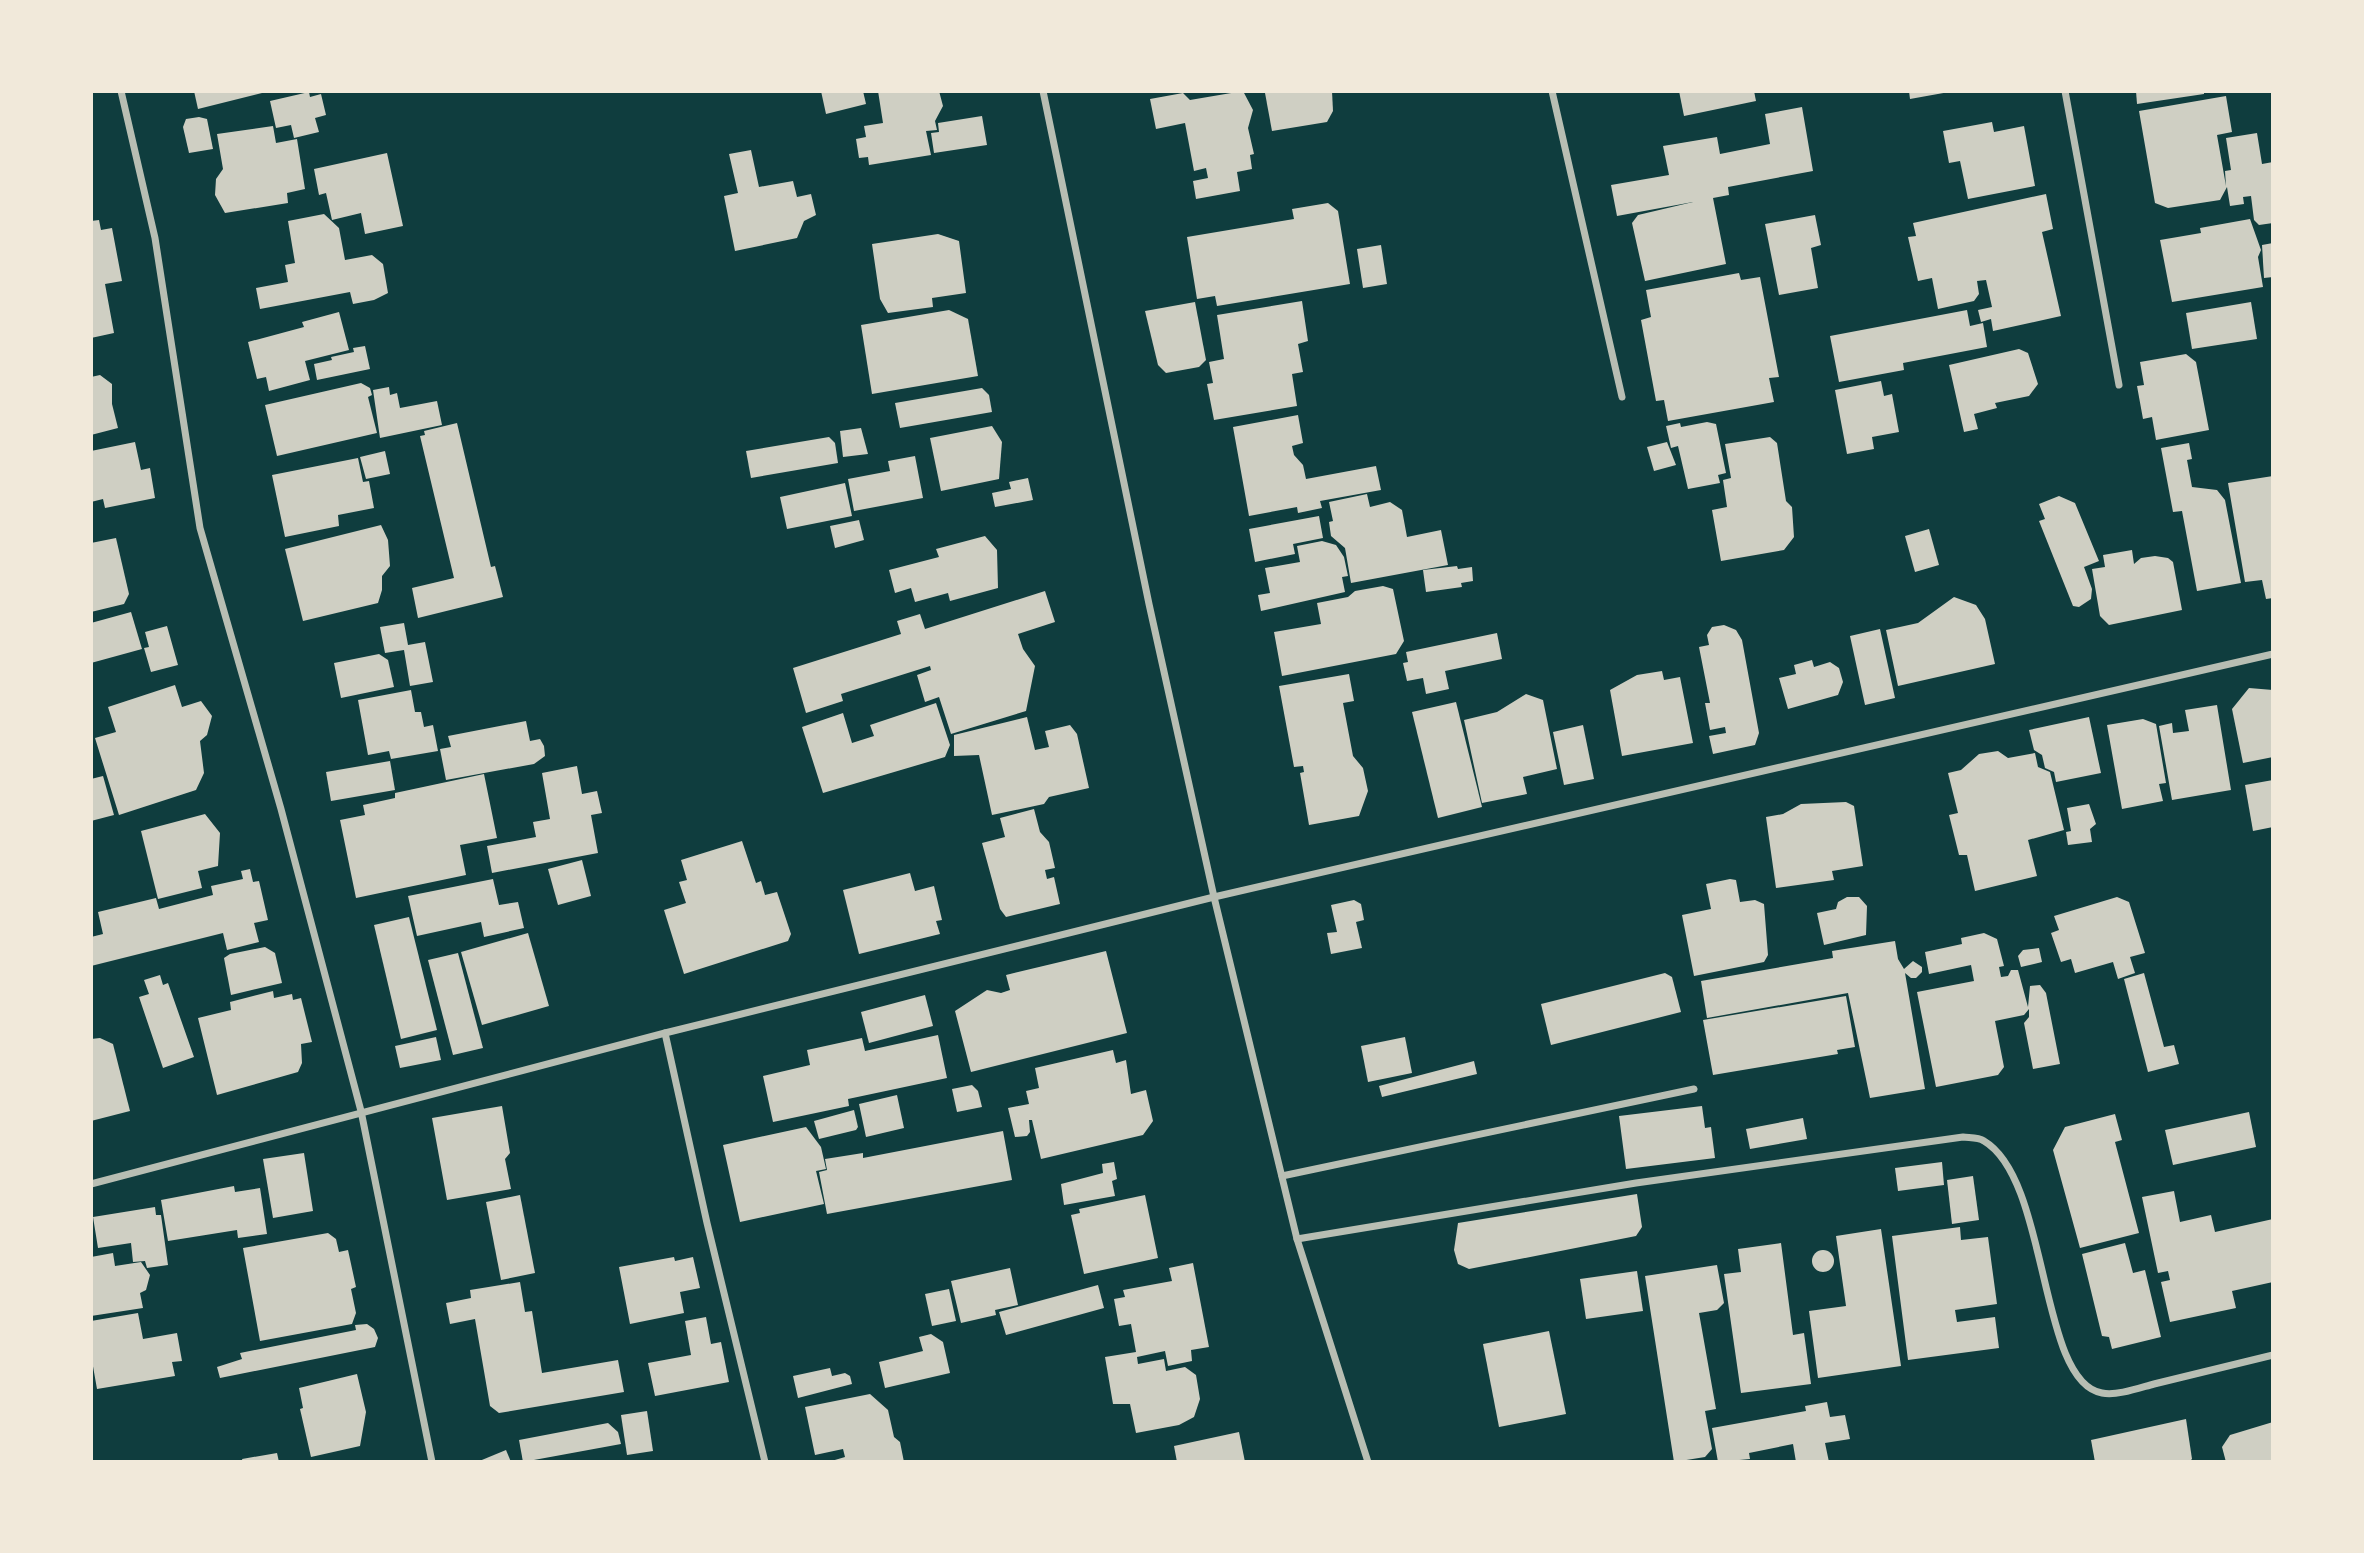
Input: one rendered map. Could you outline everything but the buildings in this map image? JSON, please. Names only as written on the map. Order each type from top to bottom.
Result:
[{"type":"street","points":[[121,91],[155,238],[200,528],[281,809],[362,1111],[432,1462]]},
{"type":"street","points":[[1043,91],[1149,604],[1214,897],[1297,1239],[1368,1462]]},
{"type":"street","points":[[1552,91],[1622,397]]},
{"type":"street","points":[[2065,91],[2119,385]]},
{"type":"street","points":[[91,1184],[665,1032],[1214,897],[2273,654]]},
{"type":"street","points":[[665,1032],[710,1236],[765,1462]]},
{"type":"street","points":[[1282,1176],[1694,1089]]},
{"type":"street","points":[[1297,1239],[1636,1183],[1963,1137],[1983,1140],[1999,1155],[2025,1200],[2061,1341],[2070,1364],[2089,1387],[2102,1394],[2134,1389],[2273,1355]]}]
